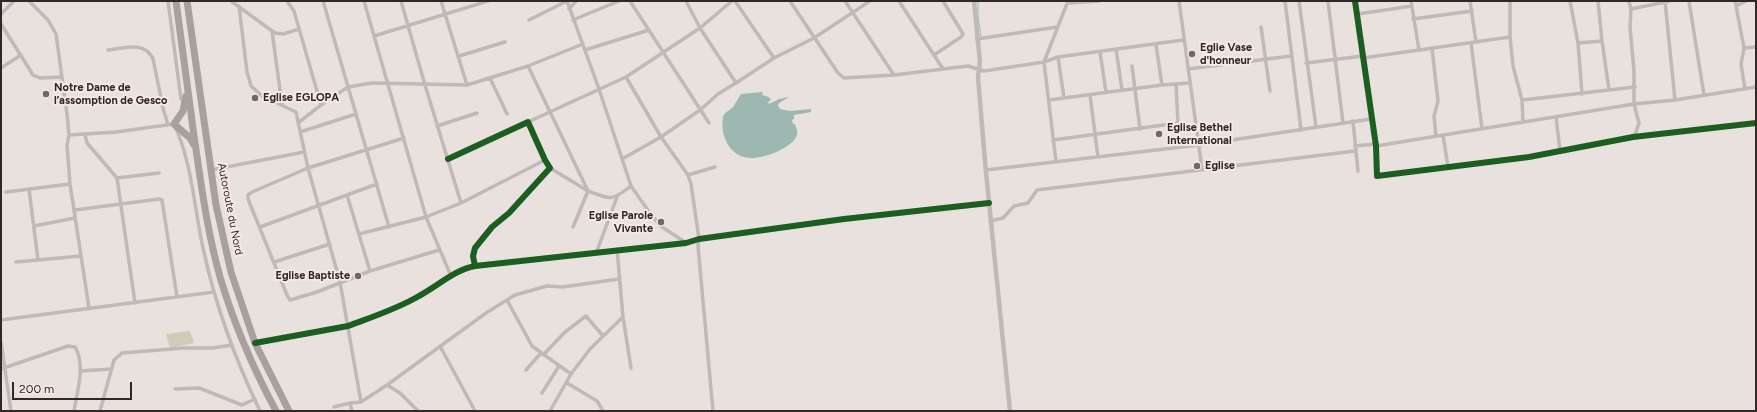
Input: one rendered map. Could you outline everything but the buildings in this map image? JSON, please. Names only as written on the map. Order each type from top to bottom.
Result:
[{"type":"highway","points":[[176,1],[196,149],[208,224],[220,277],[246,349],[276,411]]},
{"type":"highway","name":"Autoroute du Nord","points":[[187,1],[211,170],[231,272],[255,343],[289,411]]},
{"type":"highway","points":[[187,88],[183,110],[171,124],[190,138],[196,149]]},
{"type":"street","points":[[1,14],[14,1]]},
{"type":"street","points":[[29,1],[48,20],[56,34],[69,135],[67,145],[70,184],[89,308]]},
{"type":"street","points":[[168,1],[181,99]]},
{"type":"street","points":[[231,1],[272,30],[283,34],[299,29]]},
{"type":"street","points":[[287,1],[294,11],[321,105]]},
{"type":"street","points":[[323,1],[389,227]]},
{"type":"street","points":[[364,1],[426,217],[450,276]]},
{"type":"street","points":[[401,1],[407,26],[461,203]]},
{"type":"street","points":[[441,1],[467,84]]},
{"type":"street","points":[[374,36],[488,1]]},
{"type":"street","points":[[529,20],[567,1],[599,89],[631,186],[643,204],[662,227],[686,242]]},
{"type":"street","points":[[569,9],[576,1]]},
{"type":"street","points":[[573,20],[619,1]]},
{"type":"street","points":[[630,1],[708,123]]},
{"type":"street","points":[[686,1],[700,28],[736,83]]},
{"type":"street","points":[[448,159],[626,76],[700,28],[732,1]]},
{"type":"street","points":[[736,1],[774,58]]},
{"type":"street","points":[[790,1],[838,73],[844,78],[894,75],[968,66],[984,71],[1044,62],[1058,57],[1156,45],[1183,40]]},
{"type":"street","points":[[845,1],[894,75]]},
{"type":"street","points":[[622,159],[661,137],[700,110],[718,94],[774,58],[814,38],[870,1]]},
{"type":"street","points":[[898,1],[943,69]]},
{"type":"street","points":[[934,56],[963,34],[943,1]]},
{"type":"street","points":[[974,1],[980,62],[979,69],[990,221],[1010,411]]},
{"type":"street","points":[[1056,162],[1044,62],[1056,28],[1068,2],[1099,1]]},
{"type":"street","points":[[1179,1],[1183,40],[1202,169]]},
{"type":"street","points":[[1285,1],[1301,130]]},
{"type":"street","points":[[1299,1],[1306,63],[1316,127]]},
{"type":"street","points":[[1328,1],[1343,123]]},
{"type":"street","points":[[1356,1],[1371,119],[1376,145],[1377,176],[1529,157],[1633,137],[1756,123]]},
{"type":"street","points":[[1411,1],[1419,50]]},
{"type":"street","points":[[1470,1],[1476,42]]},
{"type":"street","points":[[1510,1],[1510,37],[1513,66],[1522,100],[1523,122]]},
{"type":"street","points":[[1570,1],[1578,43],[1582,94]]},
{"type":"street","points":[[1598,1],[1602,41],[1610,90]]},
{"type":"street","points":[[1629,1],[1631,9],[1630,27],[1635,87],[1634,104],[1639,123],[1633,137]]},
{"type":"street","points":[[1665,1],[1675,100]]},
{"type":"street","points":[[1631,9],[1670,1]]},
{"type":"street","points":[[1689,1],[1704,95]]},
{"type":"street","points":[[1735,1],[1744,48],[1741,64],[1745,89]]},
{"type":"street","points":[[1736,6],[1746,1]]},
{"type":"street","points":[[239,6],[247,72],[251,86],[262,96],[295,111],[308,168],[340,282],[361,402]]},
{"type":"street","points":[[1358,14],[1412,6]]},
{"type":"street","points":[[1413,19],[1472,11]]},
{"type":"street","points":[[1,24],[36,77],[61,77]]},
{"type":"street","points":[[1261,27],[1270,91]]},
{"type":"street","points":[[977,39],[1056,28]]},
{"type":"street","points":[[272,30],[282,105]]},
{"type":"street","points":[[585,50],[649,30]]},
{"type":"street","points":[[1306,63],[1419,50],[1510,37]]},
{"type":"street","points":[[1578,43],[1602,41]]},
{"type":"street","points":[[459,56],[504,42]]},
{"type":"street","points":[[1471,43],[1482,129]]},
{"type":"street","points":[[298,123],[348,87],[361,84],[388,83],[425,85],[467,84],[528,66],[583,44]]},
{"type":"street","points":[[1156,45],[1162,85]]},
{"type":"street","points":[[108,50],[129,47],[145,48],[150,52],[153,59],[163,108],[185,155],[214,292],[232,344],[260,411]]},
{"type":"street","points":[[1744,48],[1756,47]]},
{"type":"street","points":[[1432,48],[1438,100],[1434,116],[1436,136]]},
{"type":"street","points":[[1116,49],[1122,90]]},
{"type":"street","points":[[1100,52],[1106,92]]},
{"type":"street","points":[[1,60],[3,67],[21,55]]},
{"type":"street","points":[[1188,69],[1291,56]]},
{"type":"street","points":[[1058,57],[1064,98]]},
{"type":"street","points":[[528,66],[588,191],[574,228]]},
{"type":"street","points":[[1132,66],[1140,129]]},
{"type":"street","points":[[626,76],[661,137],[688,175],[691,184],[699,239],[698,246],[713,411]]},
{"type":"street","points":[[490,78],[507,114]]},
{"type":"street","points":[[1049,100],[1162,85],[1190,83]]},
{"type":"street","points":[[1053,140],[1178,123],[1176,84]]},
{"type":"street","points":[[1522,100],[1635,87]]},
{"type":"street","points":[[1354,146],[1376,145],[1634,104],[1675,100],[1756,87]]},
{"type":"street","points":[[1090,95],[1098,157]]},
{"type":"street","points":[[300,132],[356,114]]},
{"type":"street","points":[[437,126],[477,114]]},
{"type":"street","points":[[1556,117],[1560,151]]},
{"type":"street","points":[[986,170],[1199,145],[1371,119]]},
{"type":"street","points":[[1353,121],[1354,146],[1358,171]]},
{"type":"street","points":[[528,122],[544,160],[550,168],[588,191],[602,197],[617,197],[631,186]]},
{"type":"street","points":[[69,135],[85,135],[171,124]]},
{"type":"street","points":[[85,135],[87,143],[117,178],[135,303]]},
{"type":"street","points":[[1443,135],[1448,167]]},
{"type":"street","points":[[404,138],[308,168],[249,194],[248,199],[286,295],[290,300],[317,292],[370,271],[439,250]]},
{"type":"street","points":[[990,221],[1003,218],[1014,206],[1028,203],[1037,190],[1355,151]]},
{"type":"street","points":[[211,170],[304,152]]},
{"type":"street","points":[[360,234],[426,217],[461,203],[544,160]]},
{"type":"street","points":[[688,175],[716,167]]},
{"type":"street","points":[[475,266],[473,256],[475,248],[492,227],[510,213],[550,168]]},
{"type":"street","points":[[117,178],[159,173]]},
{"type":"street","points":[[6,192],[70,184]]},
{"type":"street","points":[[260,227],[377,184]]},
{"type":"street","points":[[29,188],[38,260]]},
{"type":"street","points":[[347,195],[370,271]]},
{"type":"street","points":[[597,251],[617,197]]},
{"type":"street","points":[[74,210],[159,199],[163,201],[177,297]]},
{"type":"street","points":[[255,343],[348,326],[410,301],[450,276],[475,266],[686,242],[844,219],[989,203]]},
{"type":"street","points":[[34,226],[75,218]]},
{"type":"street","points":[[274,262],[330,244]]},
{"type":"street","points":[[617,249],[623,317],[631,368]]},
{"type":"street","points":[[16,262],[81,256]]},
{"type":"street","points":[[334,407],[361,402],[507,300],[525,292],[547,286],[563,287],[619,278]]},
{"type":"street","points":[[1,320],[214,292]]},
{"type":"street","points":[[507,300],[532,346],[571,374]]},
{"type":"street","points":[[526,370],[564,332],[586,316],[603,336]]},
{"type":"street","points":[[550,411],[571,374],[590,349],[623,317]]},
{"type":"street","points":[[1,342],[11,411]]},
{"type":"street","points":[[100,411],[116,358],[128,352],[212,348],[232,344]]},
{"type":"street","points":[[1,369],[72,346],[77,349],[80,371],[74,411]]},
{"type":"street","points":[[440,346],[475,411]]},
{"type":"street","points":[[542,393],[559,366]]},
{"type":"street","points":[[80,371],[112,368]]},
{"type":"street","points":[[567,383],[597,401],[603,411]]},
{"type":"street","points":[[387,385],[400,393],[418,411]]},
{"type":"street","points":[[175,389],[199,388],[242,405],[255,399]]},
{"type":"street","points":[[350,403],[352,411]]},
{"type":"green space","points":[[190,331],[194,343],[170,348],[166,334]]},
{"type":"water","points":[[763,92],[762,95],[769,97],[771,100],[768,102],[769,104],[779,99],[789,97],[779,103],[778,105],[780,109],[790,111],[811,109],[811,112],[794,115],[794,119],[792,120],[796,127],[797,135],[790,144],[784,148],[762,157],[743,157],[732,150],[725,138],[722,125],[723,116],[733,107],[741,94]]},
{"type":"waterway","points":[[978,1],[978,17],[981,36]]},
{"type":"cycle path","points":[[1355,1],[1376,146],[1377,176],[1529,157],[1633,137],[1756,123]]},
{"type":"cycle path","points":[[255,343],[348,326],[411,301],[460,271],[475,266],[473,256],[475,248],[492,227],[509,213],[550,168],[528,122],[448,159]]},
{"type":"cycle path","points":[[475,266],[686,243],[699,239],[844,219],[989,203]]},
{"type":"place","name":"Eglie Vase d'honneur","points":[[1192,54]]},
{"type":"place","name":"Notre Dame de l’assomption de Gesco","points":[[46,94]]},
{"type":"place","name":"Eglise EGLOPA","points":[[255,98]]},
{"type":"place","name":"Eglise Bethel International","points":[[1159,134]]},
{"type":"place","name":"Eglise","points":[[1197,166]]},
{"type":"place","name":"Eglise Parole Vivante","points":[[661,222]]},
{"type":"place","name":"Eglise Baptiste","points":[[358,276]]}]
